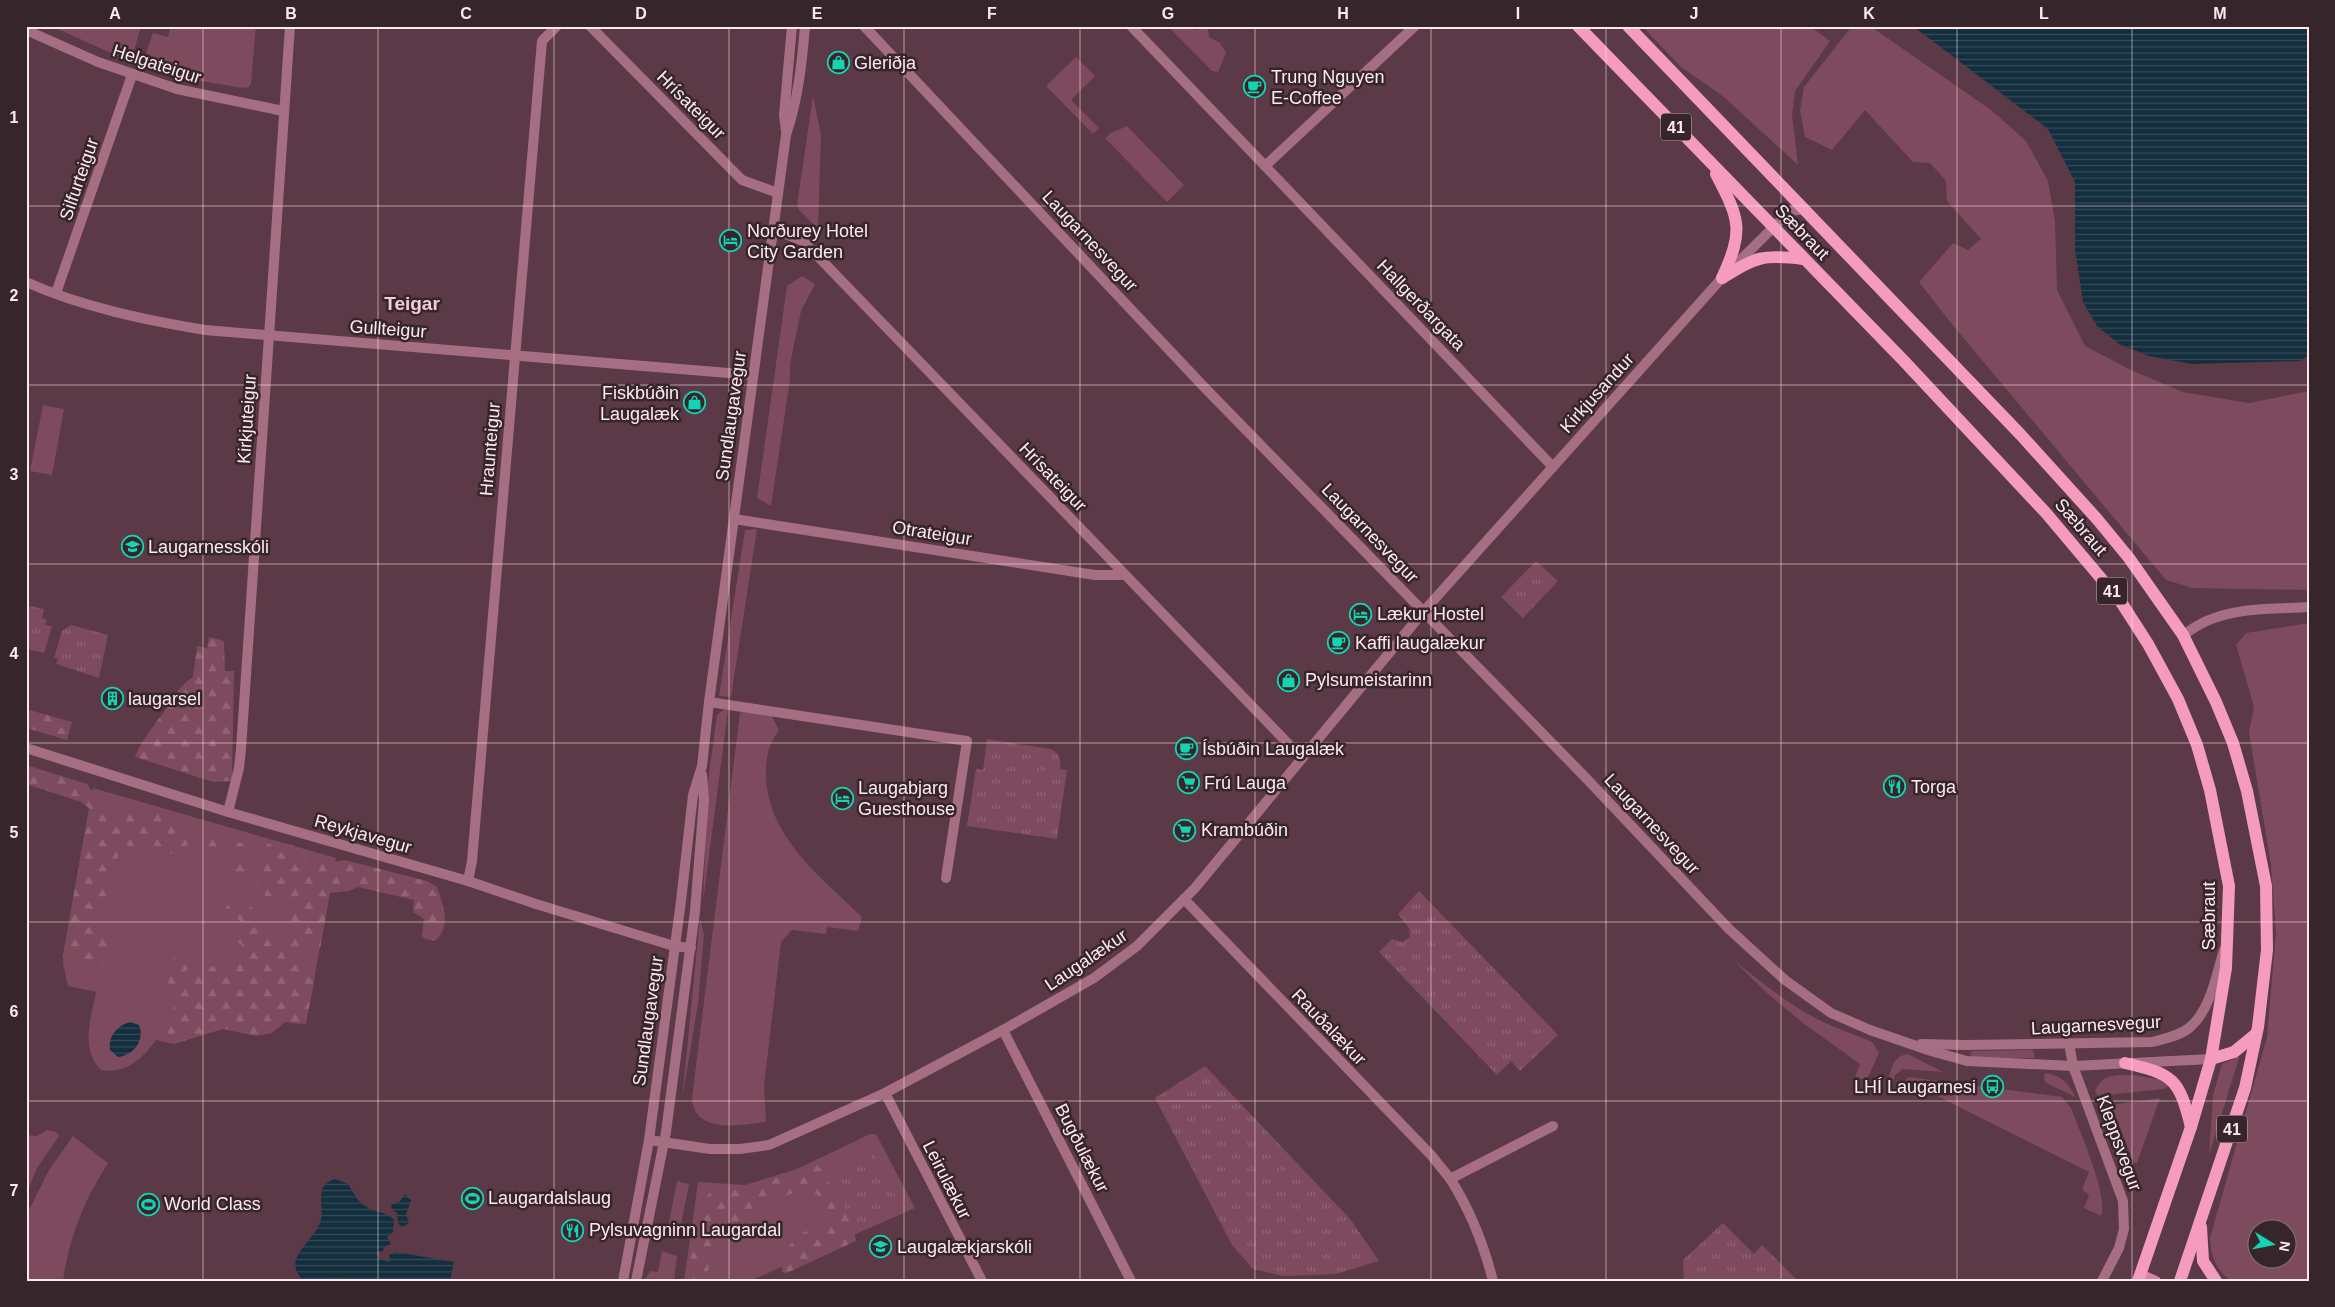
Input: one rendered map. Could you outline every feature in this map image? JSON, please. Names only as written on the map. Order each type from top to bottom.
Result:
[{"type":"main road","name":"Sæbraut","points":[[1578,26],[1904,360],[2046,513],[2121,602],[2148,644],[2178,700],[2197,745],[2210,790],[2229,886],[2226,968],[2212,1059],[2191,1127],[2139,1277]]},
{"type":"main road","name":"Sæbraut","points":[[1628,26],[2020,434],[2097,519],[2129,558],[2183,635],[2216,702],[2233,743],[2247,791],[2266,886],[2267,950],[2256,1034],[2243,1094],[2180,1281]]},
{"type":"main road","points":[[1709,161],[1733,207],[1738,224],[1733,254],[1722,278]]},
{"type":"main road","points":[[1722,278],[1754,259],[1770,256],[1803,258]]},
{"type":"main road","points":[[2212,1059],[2234,1052],[2256,1034]]},
{"type":"main road","points":[[2125,1063],[2154,1070],[2171,1079],[2183,1095],[2191,1127]]},
{"type":"main road","points":[[2201,1222],[2203,1261],[2216,1281]]},
{"type":"main road","points":[[2139,1277],[2156,1281]]},
{"type":"street","name":"Kirkjuteigur","points":[[228,812],[239,768],[290,26]]},
{"type":"street","name":"Hraunteigur","points":[[468,881],[472,861],[542,41],[557,26]]},
{"type":"street","name":"Hrísateigur","points":[[590,26],[742,180],[778,193]]},
{"type":"street","name":"Sundlaugavegur","points":[[786,135],[784,115],[792,26]]},
{"type":"street","name":"Laugarnesvegur","points":[[864,26],[1205,388],[1729,929],[1778,974],[1831,1013],[1904,1043],[1967,1061],[2074,1066],[2212,1059]]},
{"type":"street","name":"Hallgerðargata","points":[[1131,26],[1553,467]]},
{"type":"street","points":[[1265,166],[1415,26]]},
{"type":"street","name":"Sundlaugavegur","points":[[636,1281],[664,1142],[691,948],[704,800],[702,766],[708,702],[786,135],[794,111],[799,86],[806,27]]},
{"type":"street","name":"Helgateigur","points":[[26,30],[132,75],[177,89],[284,111]]},
{"type":"street","name":"Silfurteigur","points":[[56,293],[132,75]]},
{"type":"street","name":"Kirkjusandur","points":[[1423,612],[1722,278],[1790,211],[1805,209]]},
{"type":"street","name":"Hrísateigur","points":[[773,229],[803,241],[1302,758]]},
{"type":"street","name":"Gullteigur","points":[[26,282],[96,306],[166,323],[269,337],[514,354],[753,375]]},
{"type":"street","name":"Otrateigur","points":[[734,519],[1095,575],[1125,575]]},
{"type":"street","points":[[2183,635],[2208,620],[2223,615],[2248,610],[2309,607]]},
{"type":"street","name":"Laugalækur","points":[[649,1140],[710,1149],[740,1149],[769,1145],[885,1093],[1003,1030],[1094,978],[1137,946],[1184,899],[1423,612]]},
{"type":"street","points":[[708,702],[967,741],[946,878]]},
{"type":"street","name":"Reykjavegur","points":[[26,748],[228,812],[468,881],[674,946],[691,948]]},
{"type":"street","name":"Sundlaugavegur","points":[[623,1281],[649,1140],[693,795],[702,766]]},
{"type":"street","name":"Rauðalækur","points":[[1184,899],[1432,1156],[1450,1178],[1468,1210],[1486,1253],[1493,1281]]},
{"type":"street","name":"Laugarnesvegur","points":[[1904,1043],[1965,1046],[2152,1042],[2172,1037],[2189,1029],[2200,1017],[2210,997],[2227,939]]},
{"type":"street","name":"Bugðulækur","points":[[1003,1030],[1131,1281]]},
{"type":"street","name":"Kleppsvegur","points":[[2069,1043],[2074,1066],[2123,1201],[2124,1229],[2119,1248],[2102,1281]]},
{"type":"street","name":"Leirulækur","points":[[885,1093],[982,1281]]},
{"type":"street","points":[[1450,1178],[1553,1126]]},
{"type":"green space","points":[[51,26],[141,26],[131,62]]},
{"type":"green space","points":[[171,26],[256,26],[251,83],[249,87],[243,88],[189,79],[142,65],[153,33],[168,37]]},
{"type":"green space","points":[[1168,26],[1190,26],[1197,30],[1202,27],[1208,28],[1209,37],[1220,43],[1226,53],[1218,72],[1212,71]]},
{"type":"green space","points":[[1642,26],[1810,26],[1830,41],[1795,91],[1792,115],[1798,165],[1724,97],[1681,67]]},
{"type":"green space","points":[[1852,26],[1870,26],[1991,110],[2026,141],[2048,181],[2055,221],[2057,290],[2085,346],[2131,370],[2183,392],[2249,403],[2309,391],[2309,590],[2192,588],[2166,580],[1951,323],[1919,282],[1953,243],[1968,250],[1981,239],[1947,201],[1946,181],[1930,163],[1913,162],[1865,110],[1832,150],[1805,137],[1800,110],[1804,87]]},
{"type":"green space","points":[[1076,57],[1095,76],[1071,100],[1099,128],[1093,134],[1046,86]]},
{"type":"green space","points":[[813,96],[821,135],[818,229],[799,210],[797,205]]},
{"type":"green space","points":[[1127,126],[1184,185],[1167,202],[1105,138],[1111,133]]},
{"type":"green space","points":[[802,276],[815,284],[801,311],[790,364],[790,380],[771,506],[757,498],[787,286]]},
{"type":"green space","points":[[43,405],[64,409],[52,475],[30,471]]},
{"type":"green space","points":[[757,529],[731,697],[719,696],[745,530]]},
{"type":"green space","points":[[1536,561],[1558,581],[1523,618],[1501,597]]},
{"type":"green space","points":[[26,605],[44,609],[42,618],[47,620],[45,625],[52,626],[44,653],[26,649]]},
{"type":"green space","points":[[2309,623],[2309,1281],[2231,1281],[2218,1268],[2215,1262],[2210,1238],[2267,1037],[2276,933],[2271,865],[2249,732],[2254,707],[2236,645],[2246,633]]},
{"type":"green space","points":[[71,625],[108,635],[99,678],[56,664],[58,659],[54,658],[62,631]]},
{"type":"green space","points":[[209,637],[224,641],[225,671],[234,671],[232,781],[213,782],[135,757],[144,740],[176,694],[193,677],[197,646],[207,648]]},
{"type":"green space","points":[[26,709],[72,722],[67,740],[26,728]]},
{"type":"green space","points":[[723,710],[728,710],[703,902],[708,781],[717,715]]},
{"type":"green space","points":[[740,712],[770,713],[779,730],[770,745],[766,767],[768,796],[775,816],[799,854],[862,917],[858,931],[827,927],[826,934],[792,930],[781,942],[764,1086],[766,1122],[745,1125],[721,1125],[710,1123],[701,1118],[695,1110],[692,1098]]},
{"type":"green space","points":[[987,739],[1050,749],[1058,754],[1060,769],[1067,770],[1057,839],[967,826],[976,769],[983,770]]},
{"type":"green space","points":[[26,765],[87,784],[105,808],[130,813],[160,814],[183,824],[194,832],[184,849],[173,853],[151,852],[133,846],[121,846],[98,924],[112,931],[115,943],[103,965],[94,971],[73,964],[63,956],[89,808],[81,802],[26,784]]},
{"type":"green space","points":[[93,788],[336,858],[306,1024],[269,1020],[235,1021],[174,1044],[156,1040],[133,1064],[118,1070],[101,1070],[91,1053],[89,1043],[90,1023],[96,992],[68,986],[63,964],[64,949]]},
{"type":"green space","points":[[204,835],[216,838],[220,848],[218,863],[211,864],[202,855],[200,841]]},
{"type":"green space","points":[[275,841],[292,845],[309,861],[324,864],[345,860],[427,881],[437,887],[445,915],[445,922],[440,935],[435,941],[425,939],[422,936],[424,919],[413,912],[414,900],[358,887],[348,891],[330,893],[320,949],[306,949],[302,955],[302,968],[315,977],[308,1013],[299,1024],[285,1022],[272,1033],[256,1036],[223,1029],[174,1044],[168,1042],[166,1038],[177,998],[190,977],[200,970],[212,966],[228,966],[233,959],[241,958],[243,946],[236,941],[243,930],[241,921],[228,913],[226,908],[238,901],[250,906],[261,918],[270,933],[271,945],[279,947],[283,941],[292,917],[293,897],[268,897],[260,893],[256,879],[266,845]]},
{"type":"green space","points":[[236,842],[244,843],[248,848],[247,871],[243,877],[235,877],[231,869],[231,846]]},
{"type":"green space","points":[[1419,891],[1558,1035],[1520,1071],[1511,1061],[1497,1075],[1379,952],[1392,939],[1402,942],[1410,937],[1409,928],[1398,914]]},
{"type":"green space","points":[[700,918],[704,935],[698,1004],[682,1100]]},
{"type":"green space","points":[[176,956],[185,958],[189,965],[183,983],[175,986],[168,983],[167,975],[169,965]]},
{"type":"green space","points":[[1733,960],[1802,1010],[1872,1042],[1879,1053],[1868,1077],[1862,1079],[1855,1077],[1860,1064],[1803,1023],[1768,994]]},
{"type":"green space","points":[[2033,1050],[2035,1058],[1973,1058],[1970,1054],[1973,1051]]},
{"type":"green space","points":[[1908,1054],[1943,1072],[1903,1069],[1895,1075],[1891,1087],[1888,1084],[1893,1064],[1903,1055]]},
{"type":"green space","points":[[2239,1057],[2209,1155],[2213,1095],[2222,1064]]},
{"type":"green space","points":[[1205,1066],[1350,1219],[1379,1261],[1336,1274],[1283,1276],[1253,1269],[1232,1245],[1155,1098]]},
{"type":"green space","points":[[2045,1073],[2056,1076],[2064,1081],[2076,1098],[2047,1083],[2044,1080]]},
{"type":"green space","points":[[2116,1075],[2134,1075],[2162,1080],[2169,1086],[2163,1089],[2098,1096],[2095,1091],[2098,1085],[2106,1078]]},
{"type":"green space","points":[[1909,1077],[2062,1097],[2071,1108],[2092,1163],[2101,1194],[2101,1216],[2084,1208],[2089,1195],[2082,1189],[2089,1172],[1905,1080]]},
{"type":"green space","points":[[2160,1098],[2137,1163],[2134,1163],[2111,1105]]},
{"type":"green space","points":[[47,1130],[56,1132],[59,1136],[37,1168],[26,1195],[26,1135],[37,1136]]},
{"type":"green space","points":[[870,1134],[876,1134],[915,1208],[750,1281],[684,1281],[698,1182],[745,1185],[797,1169]]},
{"type":"green space","points":[[73,1136],[108,1163],[99,1177],[79,1219],[69,1249],[63,1281],[26,1281],[26,1216],[49,1170]]},
{"type":"green space","points":[[873,1154],[902,1207],[857,1231],[828,1178]]},
{"type":"green space","points":[[817,1165],[824,1173],[854,1229],[856,1241],[787,1273],[782,1272],[782,1262],[790,1245],[803,1233],[828,1218],[817,1194],[799,1192],[786,1196],[747,1217],[721,1243],[710,1246],[708,1274],[715,1281],[687,1281],[699,1203],[714,1189],[748,1187]]},
{"type":"green space","points":[[677,1181],[689,1184],[678,1240],[666,1238]]},
{"type":"green space","points":[[1723,1223],[1754,1254],[1762,1245],[1798,1281],[1684,1281],[1683,1260]]},
{"type":"green space","points":[[662,1251],[677,1256],[674,1281],[644,1281],[650,1271],[658,1272]]},
{"type":"water","points":[[1913,26],[2309,26],[2309,355],[2300,361],[2192,364],[2149,356],[2119,344],[2097,326],[2083,302],[2075,249],[2075,182],[2048,129]]},
{"type":"water","points":[[130,1022],[139,1025],[139,1041],[133,1050],[124,1056],[118,1057],[110,1050],[110,1040],[117,1029]]},
{"type":"water","points":[[335,1179],[348,1184],[362,1204],[372,1210],[388,1215],[394,1220],[393,1232],[387,1237],[391,1244],[384,1247],[383,1251],[376,1252],[379,1259],[390,1262],[389,1255],[396,1252],[454,1262],[450,1281],[357,1281],[336,1278],[326,1281],[302,1279],[295,1264],[297,1257],[320,1223],[321,1198],[324,1187],[328,1182]]},
{"type":"water","points":[[405,1194],[411,1201],[406,1214],[409,1223],[402,1227],[398,1223],[397,1213],[391,1206],[399,1202]]},
{"type":"place","name":"Gleriðja","points":[[838,63]]},
{"type":"place","name":"Trung Nguyen E-Coffee","points":[[1255,87]]},
{"type":"place","name":"Norðurey Hotel City Garden","points":[[731,241]]},
{"type":"place","name":"Fiskbúðin Laugalæk","points":[[695,403]]},
{"type":"place","name":"Laugarnesskóli","points":[[132,547]]},
{"type":"place","name":"Lækur Hostel","points":[[1361,614]]},
{"type":"place","name":"Kaffi laugalækur","points":[[1339,643]]},
{"type":"place","name":"Pylsumeistarinn","points":[[1289,680]]},
{"type":"place","name":"laugarsel","points":[[112,699]]},
{"type":"place","name":"Ísbúðin Laugalæk","points":[[1186,749]]},
{"type":"place","name":"Frú Lauga","points":[[1188,783]]},
{"type":"place","name":"Torga","points":[[1895,787]]},
{"type":"place","name":"Laugabjarg Guesthouse","points":[[842,798]]},
{"type":"place","name":"Krambúðin","points":[[1185,830]]},
{"type":"place","name":"LHÍ Laugarnesi","points":[[1992,1087]]},
{"type":"place","name":"Laugardalslaug","points":[[472,1198]]},
{"type":"place","name":"World Class","points":[[148,1204]]},
{"type":"place","name":"Pylsuvagninn Laugardal","points":[[573,1230]]},
{"type":"place","name":"Laugalækjarskóli","points":[[881,1247]]},
{"type":"district","name":"Teigar","points":[[412,303]]}]
